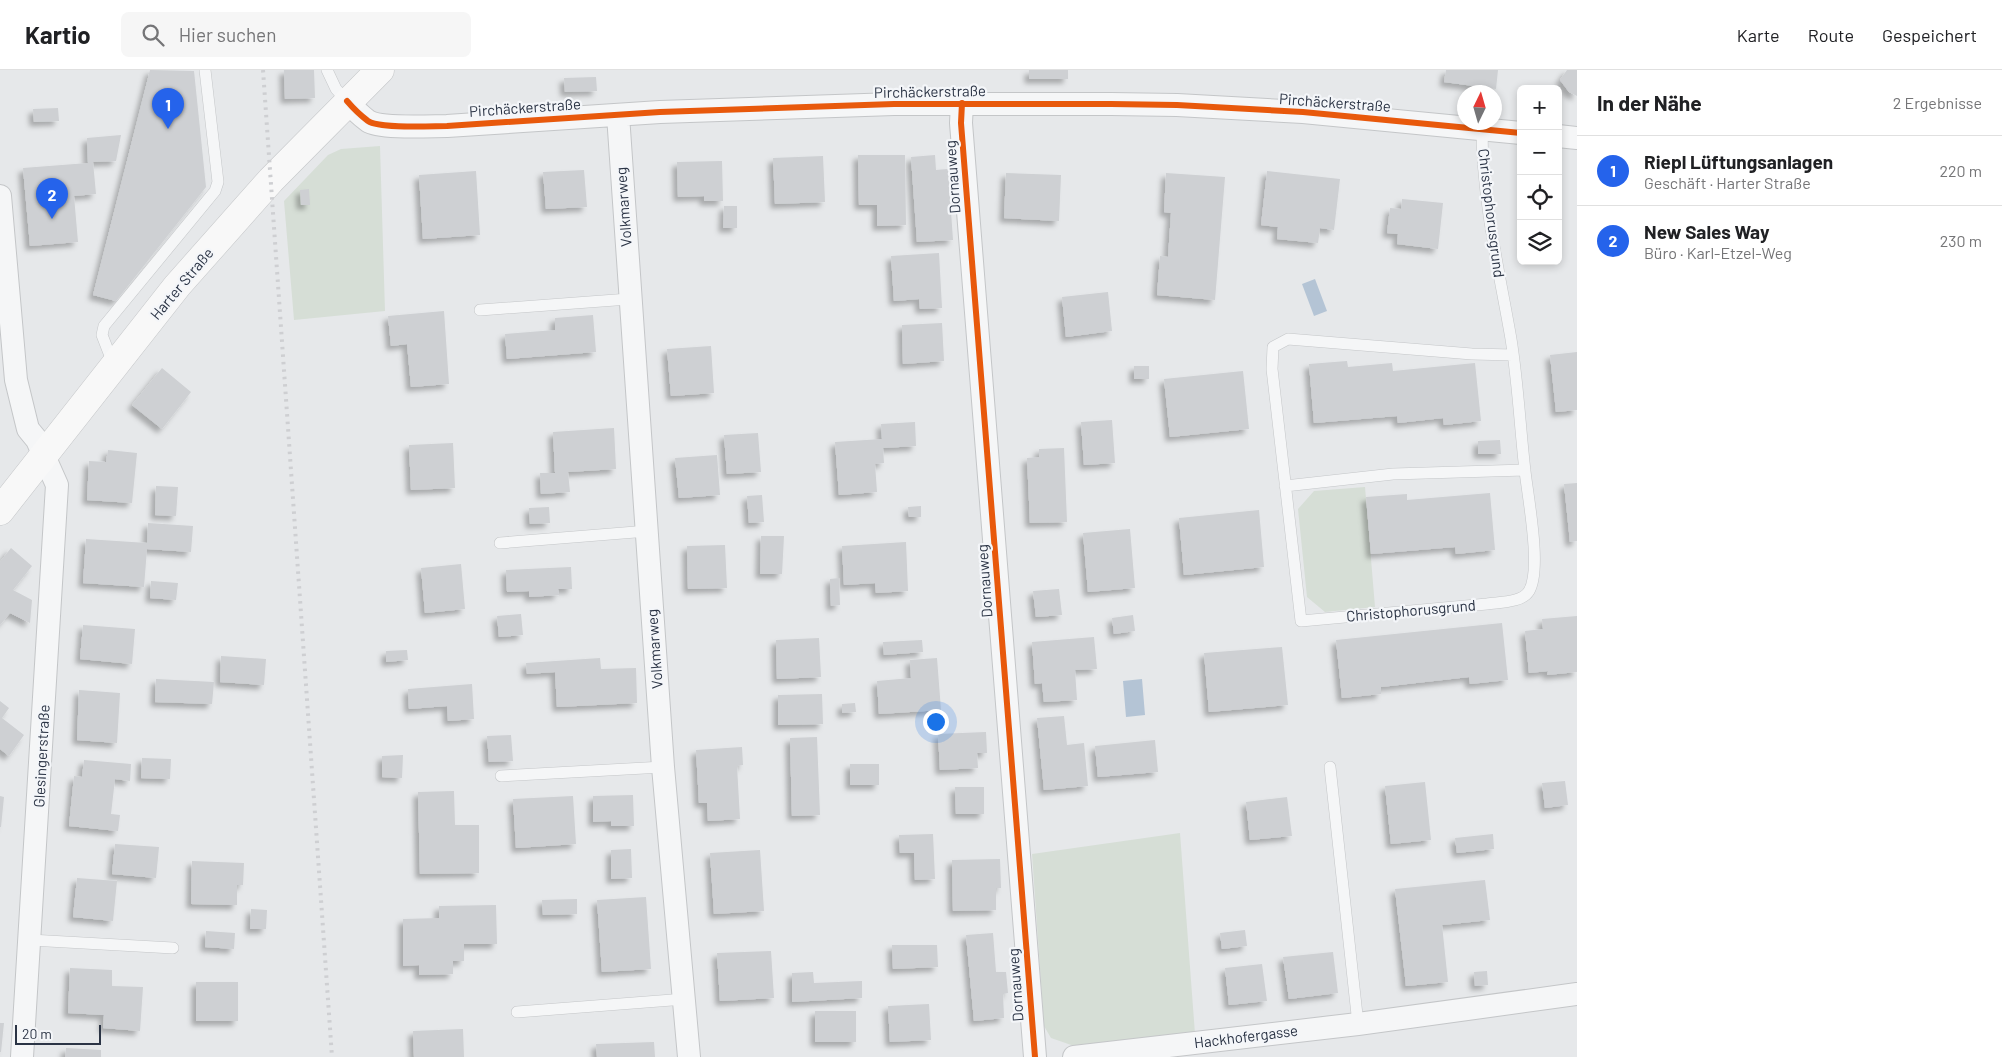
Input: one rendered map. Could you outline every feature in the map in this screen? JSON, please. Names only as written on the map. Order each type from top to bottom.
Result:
[{"type":"main road","name":"Harter Straße","points":[[0,511],[177,286],[271,180],[347,101],[380,70]]},
{"type":"street","name":"Pirchäckerstraße","points":[[347,101],[369,122],[384,125],[447,126],[618,115],[962,103],[1177,105],[1303,112],[1457,127]]},
{"type":"street","name":"Dornauweg","points":[[962,103],[962,133],[1035,1057]]},
{"type":"street","name":"Volkmarweg","points":[[618,115],[629,299],[648,531],[663,767],[689,1057]]},
{"type":"street","name":"Pirchäckerstraße","points":[[1492,130],[1517,133]]},
{"type":"street","points":[[1562,136],[1577,138]]},
{"type":"street","name":"Glesingerstraße","points":[[0,196],[16,380],[28,429],[37,440],[57,485],[22,1057]]},
{"type":"street","name":"Hackhofergasse","points":[[1074,1057],[1358,1024],[1577,994]]},
{"type":"lane","points":[[115,367],[102,334],[104,326],[215,191],[218,182],[205,70]]},
{"type":"lane","points":[[327,70],[336,89],[347,101]]},
{"type":"lane","name":"Christophorusgrund","points":[[1482,130],[1482,148],[1492,229],[1513,355],[1534,578],[1525,597],[1487,604],[1301,620],[1272,369],[1273,348],[1288,339],[1472,354],[1513,355]]},
{"type":"lane","points":[[480,310],[629,299]]},
{"type":"lane","points":[[1285,486],[1392,474],[1525,470]]},
{"type":"lane","points":[[500,543],[648,531]]},
{"type":"lane","points":[[501,776],[663,767]]},
{"type":"lane","points":[[1330,767],[1358,1024]]},
{"type":"lane","points":[[30,940],[172,948]]},
{"type":"lane","points":[[517,1012],[685,999]]},
{"type":"shaded area","points":[[380,146],[385,311],[294,320],[284,201],[328,155],[341,149]]},
{"type":"shaded area","points":[[1365,487],[1375,607],[1325,612],[1307,597],[1298,509],[1314,491]]},
{"type":"shaded area","points":[[1180,833],[1195,1034],[1077,1047],[1051,1038],[1044,1026],[1032,854]]},
{"type":"water","points":[[1315,279],[1327,311],[1314,316],[1302,284]]},
{"type":"water","points":[[1142,679],[1145,715],[1126,717],[1123,681]]},
{"type":"building","points":[[150,70],[194,71],[206,187],[116,301],[93,295]]},
{"type":"building","points":[[284,70],[314,70],[315,98],[285,99]]},
{"type":"building","points":[[1029,70],[1068,70],[1068,79],[1029,79]]},
{"type":"building","points":[[1446,70],[1498,70],[1496,85],[1466,85],[1444,82]]},
{"type":"building","points":[[1567,70],[1577,70],[1577,96],[1569,92],[1560,80]]},
{"type":"building","points":[[596,77],[597,91],[565,92],[564,78]]},
{"type":"building","points":[[58,108],[59,121],[34,122],[33,109]]},
{"type":"building","points":[[121,135],[116,161],[93,162],[96,194],[74,196],[78,242],[30,246],[23,168],[88,163],[87,138]]},
{"type":"building","points":[[858,155],[905,155],[906,225],[877,226],[877,205],[859,205]]},
{"type":"building","points":[[935,155],[936,170],[948,169],[953,240],[917,242],[911,157]]},
{"type":"building","points":[[823,156],[825,202],[775,204],[773,158]]},
{"type":"building","points":[[722,161],[723,201],[704,201],[704,196],[678,197],[677,162]]},
{"type":"building","points":[[584,170],[587,207],[546,209],[543,172]]},
{"type":"building","points":[[476,171],[480,235],[423,239],[419,175]]},
{"type":"building","points":[[1267,171],[1340,179],[1334,230],[1320,228],[1318,243],[1277,239],[1278,227],[1261,225]]},
{"type":"building","points":[[1006,173],[1061,175],[1059,221],[1004,218]]},
{"type":"building","points":[[1166,173],[1225,177],[1215,300],[1157,295],[1160,256],[1168,257],[1171,213],[1164,212]]},
{"type":"building","points":[[309,189],[310,205],[301,205],[300,190]]},
{"type":"building","points":[[1402,199],[1443,203],[1438,249],[1397,244],[1398,234],[1387,233],[1390,208],[1401,209]]},
{"type":"building","points":[[724,206],[737,206],[737,228],[723,228]]},
{"type":"building","points":[[939,253],[942,308],[920,309],[919,299],[894,301],[891,256]]},
{"type":"building","points":[[1108,292],[1112,331],[1066,337],[1062,297]]},
{"type":"building","points":[[444,311],[449,384],[411,387],[407,344],[391,346],[388,316]]},
{"type":"building","points":[[593,315],[596,352],[507,359],[505,334],[555,330],[555,318]]},
{"type":"building","points":[[942,323],[944,361],[903,364],[902,325]]},
{"type":"building","points":[[711,346],[714,393],[671,396],[667,349]]},
{"type":"building","points":[[1577,352],[1577,410],[1556,412],[1550,355]]},
{"type":"building","points":[[1347,361],[1348,367],[1392,363],[1393,371],[1475,363],[1481,421],[1444,425],[1443,418],[1398,423],[1397,416],[1314,423],[1309,364]]},
{"type":"building","points":[[1134,366],[1149,366],[1149,379],[1134,379]]},
{"type":"building","points":[[162,368],[191,392],[162,429],[132,405]]},
{"type":"building","points":[[1243,371],[1249,429],[1170,437],[1164,379]]},
{"type":"building","points":[[1112,420],[1115,463],[1084,465],[1081,422]]},
{"type":"building","points":[[915,422],[916,446],[883,448],[884,463],[875,464],[877,492],[839,495],[835,442],[882,439],[881,424]]},
{"type":"building","points":[[614,428],[616,469],[568,472],[570,492],[541,494],[540,473],[555,473],[553,432]]},
{"type":"building","points":[[758,433],[761,472],[727,474],[724,435]]},
{"type":"building","points":[[1500,440],[1501,454],[1478,454],[1478,441]]},
{"type":"building","points":[[453,443],[455,488],[411,490],[409,445]]},
{"type":"building","points":[[1064,448],[1067,522],[1030,523],[1027,458],[1039,457],[1039,449]]},
{"type":"building","points":[[108,450],[137,453],[132,503],[87,500],[89,461],[106,462]]},
{"type":"building","points":[[717,455],[720,495],[679,498],[675,458]]},
{"type":"building","points":[[1577,483],[1577,541],[1570,542],[1564,484]]},
{"type":"building","points":[[156,486],[178,487],[176,516],[155,515]]},
{"type":"building","points":[[1490,493],[1495,550],[1456,554],[1455,547],[1371,554],[1366,497],[1407,494],[1407,500]]},
{"type":"building","points":[[762,495],[764,522],[749,523],[747,496]]},
{"type":"building","points":[[921,506],[921,517],[909,517],[908,507]]},
{"type":"building","points":[[549,507],[550,523],[530,524],[529,508]]},
{"type":"building","points":[[1259,510],[1264,567],[1184,575],[1179,518]]},
{"type":"building","points":[[148,523],[193,526],[191,552],[147,549],[144,587],[83,583],[86,539],[147,543]]},
{"type":"building","points":[[1130,529],[1135,588],[1088,592],[1083,533]]},
{"type":"building","points":[[761,536],[784,536],[782,574],[760,574]]},
{"type":"building","points":[[906,542],[908,591],[876,593],[875,583],[844,585],[842,546]]},
{"type":"building","points":[[725,545],[727,588],[688,589],[687,546]]},
{"type":"building","points":[[11,548],[32,566],[13,590],[32,600],[30,623],[10,613],[0,625],[0,562]]},
{"type":"building","points":[[461,564],[465,609],[425,613],[421,568]]},
{"type":"building","points":[[571,567],[572,589],[558,589],[559,595],[529,597],[529,591],[507,592],[506,570]]},
{"type":"building","points":[[839,578],[840,605],[831,606],[830,579]]},
{"type":"building","points":[[151,581],[178,583],[176,600],[150,598]]},
{"type":"building","points":[[1059,589],[1062,615],[1036,617],[1033,591]]},
{"type":"building","points":[[521,614],[523,635],[499,637],[497,616]]},
{"type":"building","points":[[1133,615],[1135,631],[1114,634],[1112,618]]},
{"type":"building","points":[[1577,616],[1577,672],[1547,675],[1548,671],[1529,673],[1525,631],[1543,629],[1542,619]]},
{"type":"building","points":[[1502,623],[1508,680],[1470,684],[1469,677],[1381,687],[1381,694],[1342,698],[1336,640]]},
{"type":"building","points":[[83,625],[135,629],[132,664],[80,659]]},
{"type":"building","points":[[1094,637],[1097,669],[1075,670],[1077,700],[1044,702],[1042,683],[1035,684],[1032,642]]},
{"type":"building","points":[[819,638],[821,677],[777,679],[776,640]]},
{"type":"building","points":[[922,640],[923,652],[884,655],[883,642]]},
{"type":"building","points":[[1282,647],[1288,705],[1209,712],[1204,653]]},
{"type":"building","points":[[407,650],[408,660],[386,662],[386,651]]},
{"type":"building","points":[[221,656],[266,659],[264,685],[220,682]]},
{"type":"building","points":[[600,658],[601,669],[636,668],[637,703],[557,707],[555,672],[527,674],[526,663]]},
{"type":"building","points":[[937,658],[941,710],[879,714],[877,681],[911,678],[910,660]]},
{"type":"building","points":[[156,679],[214,682],[212,704],[155,702]]},
{"type":"building","points":[[472,684],[474,719],[448,721],[447,706],[409,709],[408,689]]},
{"type":"building","points":[[79,690],[120,693],[117,743],[77,740]]},
{"type":"building","points":[[822,694],[823,724],[778,725],[778,695]]},
{"type":"building","points":[[0,701],[9,708],[2,718],[24,735],[9,756],[0,749]]},
{"type":"building","points":[[855,703],[856,712],[842,713],[842,704]]},
{"type":"building","points":[[1064,716],[1067,745],[1084,743],[1088,786],[1044,790],[1037,718]]},
{"type":"building","points":[[986,732],[987,753],[977,753],[978,768],[940,770],[938,734]]},
{"type":"building","points":[[511,735],[513,761],[489,762],[487,736]]},
{"type":"building","points":[[817,737],[820,815],[792,816],[790,738]]},
{"type":"building","points":[[1155,740],[1158,772],[1098,777],[1095,746]]},
{"type":"building","points":[[742,747],[743,765],[737,766],[740,819],[708,821],[707,803],[699,803],[696,750]]},
{"type":"building","points":[[403,755],[402,778],[382,777],[382,756]]},
{"type":"building","points":[[142,758],[171,759],[170,779],[141,778]]},
{"type":"building","points":[[84,760],[131,764],[130,781],[115,779],[111,814],[120,815],[118,831],[69,826],[74,776],[82,777]]},
{"type":"building","points":[[850,764],[879,764],[879,785],[850,785]]},
{"type":"building","points":[[1565,781],[1568,805],[1545,808],[1542,783]]},
{"type":"building","points":[[1425,782],[1431,840],[1391,844],[1385,786]]},
{"type":"building","points":[[955,787],[984,787],[984,814],[956,814]]},
{"type":"building","points":[[454,791],[455,825],[479,825],[479,873],[420,874],[418,792]]},
{"type":"building","points":[[633,795],[634,826],[611,826],[611,821],[593,822],[593,796]]},
{"type":"building","points":[[0,796],[4,797],[1,827],[0,827]]},
{"type":"building","points":[[573,796],[576,844],[516,848],[513,799]]},
{"type":"building","points":[[1287,797],[1292,836],[1250,840],[1246,802]]},
{"type":"building","points":[[933,834],[935,879],[915,880],[914,853],[900,853],[899,835]]},
{"type":"building","points":[[1493,834],[1494,849],[1457,853],[1455,838]]},
{"type":"building","points":[[115,844],[159,847],[156,878],[112,874]]},
{"type":"building","points":[[631,849],[632,878],[611,879],[611,850]]},
{"type":"building","points":[[760,850],[764,911],[714,914],[710,853]]},
{"type":"building","points":[[1000,859],[1001,888],[996,888],[996,910],[953,911],[952,860]]},
{"type":"building","points":[[192,861],[244,863],[243,885],[237,885],[237,905],[191,904]]},
{"type":"building","points":[[77,878],[117,881],[113,921],[73,917]]},
{"type":"building","points":[[1485,880],[1490,920],[1442,925],[1448,982],[1406,986],[1395,889]]},
{"type":"building","points":[[646,897],[651,969],[602,972],[597,900]]},
{"type":"building","points":[[577,899],[577,914],[543,915],[542,900]]},
{"type":"building","points":[[496,905],[497,944],[464,944],[464,961],[453,961],[453,974],[419,975],[419,965],[403,966],[403,919],[439,918],[439,906]]},
{"type":"building","points":[[251,909],[267,910],[266,929],[250,929]]},
{"type":"building","points":[[1245,930],[1247,946],[1222,949],[1220,933]]},
{"type":"building","points":[[206,931],[235,933],[234,949],[205,947]]},
{"type":"building","points":[[993,933],[996,972],[1006,972],[1008,993],[1003,994],[1004,1018],[974,1021],[966,935]]},
{"type":"building","points":[[892,945],[937,945],[938,967],[893,969]]},
{"type":"building","points":[[771,951],[774,998],[720,1001],[717,953]]},
{"type":"building","points":[[1333,952],[1338,993],[1289,999],[1283,957]]},
{"type":"building","points":[[1262,964],[1267,1001],[1229,1005],[1225,968]]},
{"type":"building","points":[[70,968],[112,970],[112,986],[143,987],[140,1031],[103,1028],[104,1015],[68,1013]]},
{"type":"building","points":[[1487,971],[1488,985],[1475,986],[1474,972]]},
{"type":"building","points":[[813,972],[814,983],[862,981],[862,998],[792,1002],[792,973]]},
{"type":"building","points":[[196,982],[238,982],[238,1021],[196,1021]]},
{"type":"building","points":[[929,1004],[931,1040],[890,1042],[888,1006]]},
{"type":"building","points":[[815,1011],[856,1011],[856,1042],[815,1042]]},
{"type":"building","points":[[0,1023],[4,1023],[1,1052],[0,1052]]},
{"type":"building","points":[[463,1029],[464,1057],[414,1057],[413,1031]]},
{"type":"building","points":[[654,1042],[655,1057],[597,1057],[596,1044]]},
{"type":"building","points":[[66,1048],[101,1050],[101,1057],[65,1057]]},
{"type":"railway","points":[[263,70],[332,1057]]},
{"type":"cycle path","points":[[347,101],[368,121],[374,124],[406,126],[447,126],[660,112],[894,104],[1111,104],[1177,105],[1303,112],[1517,133]]},
{"type":"cycle path","points":[[962,103],[961,123],[1035,1057]]},
{"type":"place","name":"Riepl Lüftungsanlagen","points":[[168,129]]},
{"type":"place","name":"New Sales Way","points":[[52,219]]}]
